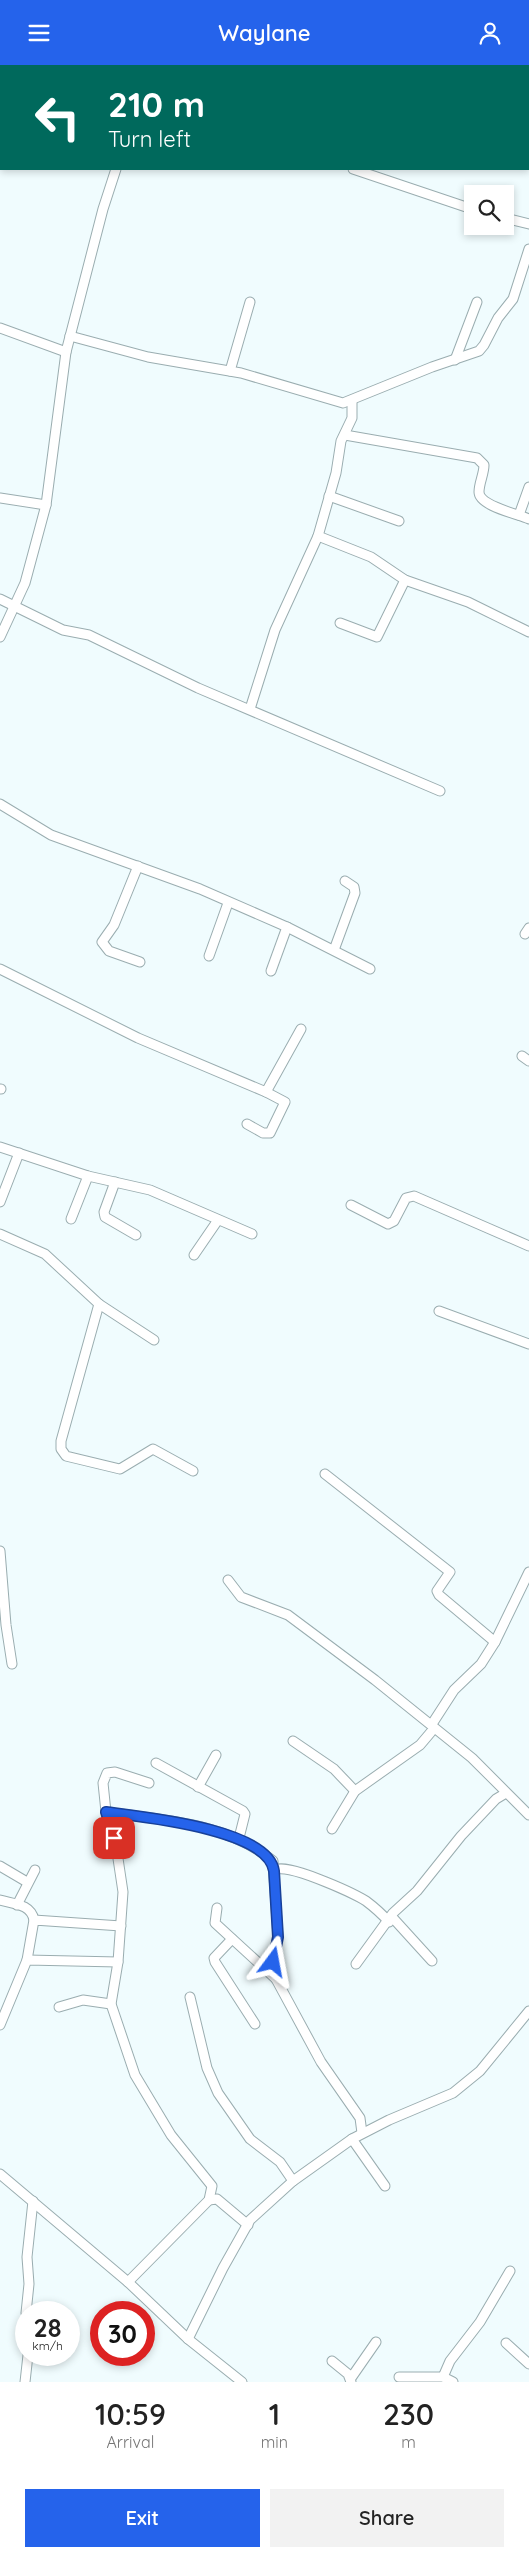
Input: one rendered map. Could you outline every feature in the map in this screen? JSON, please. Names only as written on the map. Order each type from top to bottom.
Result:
[{"type":"street","points":[[0,637],[25,583],[46,505],[66,352],[103,209],[116,170]]},
{"type":"street","points":[[356,170],[464,206]]},
{"type":"street","points":[[514,220],[529,224]]},
{"type":"street","points":[[70,336],[148,357],[230,371],[343,403],[432,367],[479,351],[498,317],[513,299],[529,249]]},
{"type":"street","points":[[230,371],[250,302]]},
{"type":"street","points":[[455,360],[477,302]]},
{"type":"street","points":[[0,328],[66,352]]},
{"type":"street","points":[[250,709],[275,630],[318,536],[341,441],[352,418],[352,400]]},
{"type":"street","points":[[345,435],[477,458],[484,465],[479,492],[482,499],[488,504],[529,519]]},
{"type":"street","points":[[519,515],[529,487]]},
{"type":"street","points":[[329,496],[399,521]]},
{"type":"street","points":[[0,499],[46,505]]},
{"type":"street","points":[[318,536],[371,557],[406,581],[468,602],[529,632]]},
{"type":"street","points":[[340,623],[378,637],[406,581]]},
{"type":"street","points":[[0,599],[16,605],[63,630],[89,635],[198,688],[440,791]]},
{"type":"street","points":[[0,804],[51,835],[200,889],[228,903],[287,927],[370,969]]},
{"type":"street","points":[[138,866],[114,925],[102,942],[109,951],[140,962]]},
{"type":"street","points":[[334,950],[355,893],[354,887],[345,881]]},
{"type":"street","points":[[208,957],[228,903]]},
{"type":"street","points":[[271,971],[287,927]]},
{"type":"street","points":[[0,969],[138,1039],[266,1092],[285,1102],[270,1133],[267,1134],[247,1125]]},
{"type":"street","points":[[266,1092],[301,1029]]},
{"type":"street","points":[[0,1147],[88,1176],[150,1190],[252,1234]]},
{"type":"street","points":[[0,1202],[19,1153]]},
{"type":"street","points":[[71,1219],[88,1176]]},
{"type":"street","points":[[115,1182],[104,1213],[105,1217],[136,1235]]},
{"type":"street","points":[[351,1205],[388,1224],[394,1221],[406,1198],[414,1196],[529,1247]]},
{"type":"street","points":[[194,1255],[218,1220]]},
{"type":"street","points":[[0,1234],[45,1254],[99,1304],[154,1340]]},
{"type":"street","points":[[99,1304],[61,1449],[66,1456],[120,1469],[153,1449],[193,1471]]},
{"type":"street","points":[[439,1311],[529,1343]]},
{"type":"street","points":[[325,1474],[450,1572],[437,1591],[438,1595],[495,1642]]},
{"type":"street","points":[[0,1551],[6,1625],[12,1664]]},
{"type":"street","points":[[332,1829],[355,1791],[420,1745],[454,1690],[474,1673],[495,1642],[529,1572]]},
{"type":"street","points":[[228,1580],[241,1597],[288,1615],[296,1620],[431,1728],[472,1758],[529,1815]]},
{"type":"street","points":[[293,1741],[334,1769],[355,1791]]},
{"type":"street","points":[[198,1787],[216,1755]]},
{"type":"street","points":[[156,1763],[245,1814],[239,1838]]},
{"type":"street","points":[[128,2282],[209,2200],[212,2186],[172,2135],[135,2075],[111,2004],[118,1962],[122,1892],[117,1851],[106,1812],[103,1783],[107,1773],[116,1772],[150,1783]]},
{"type":"street","points":[[356,1964],[393,1913],[416,1891],[496,1799],[506,1793]]},
{"type":"street","points":[[106,1812],[175,1822],[239,1838],[261,1851],[273,1861],[278,1937],[273,1962],[276,1979],[321,2062],[360,2118],[362,2133]]},
{"type":"street","points":[[0,1867],[27,1882]]},
{"type":"street","points":[[274,1871],[284,1869],[316,1877],[365,1901],[390,1919],[432,1961]]},
{"type":"street","points":[[18,1905],[27,1882],[35,1870]]},
{"type":"street","points":[[0,1900],[30,1909],[34,1920],[27,1960],[0,2025]]},
{"type":"street","points":[[217,1908],[214,1923],[276,1979]]},
{"type":"street","points":[[34,1920],[121,1926]]},
{"type":"street","points":[[232,1939],[214,1958],[215,1962],[255,2023]]},
{"type":"street","points":[[27,1960],[118,1962]]},
{"type":"street","points":[[190,1997],[207,2068],[218,2093],[250,2139],[280,2162],[293,2181]]},
{"type":"street","points":[[60,2007],[83,2000],[111,2004]]},
{"type":"street","points":[[188,2339],[223,2268],[250,2221],[293,2181],[352,2139],[453,2093],[480,2071],[529,2011]]},
{"type":"street","points":[[352,2139],[385,2186]]},
{"type":"street","points":[[0,2174],[128,2282],[188,2339],[242,2382]]},
{"type":"street","points":[[209,2200],[217,2199],[248,2225]]},
{"type":"street","points":[[27,2301],[29,2284],[27,2257],[33,2201]]},
{"type":"street","points":[[443,2377],[450,2361],[480,2322],[510,2271]]},
{"type":"street","points":[[332,2361],[351,2380],[376,2342]]},
{"type":"street","points":[[506,2343],[529,2364]]},
{"type":"street","points":[[25,2382],[27,2366]]},
{"type":"street","points":[[399,2377],[443,2377],[453,2382]]},
{"type":"route","points":[[114,1838],[106,1812],[175,1822],[239,1838],[261,1851],[273,1861],[278,1937],[273,1962]]}]
